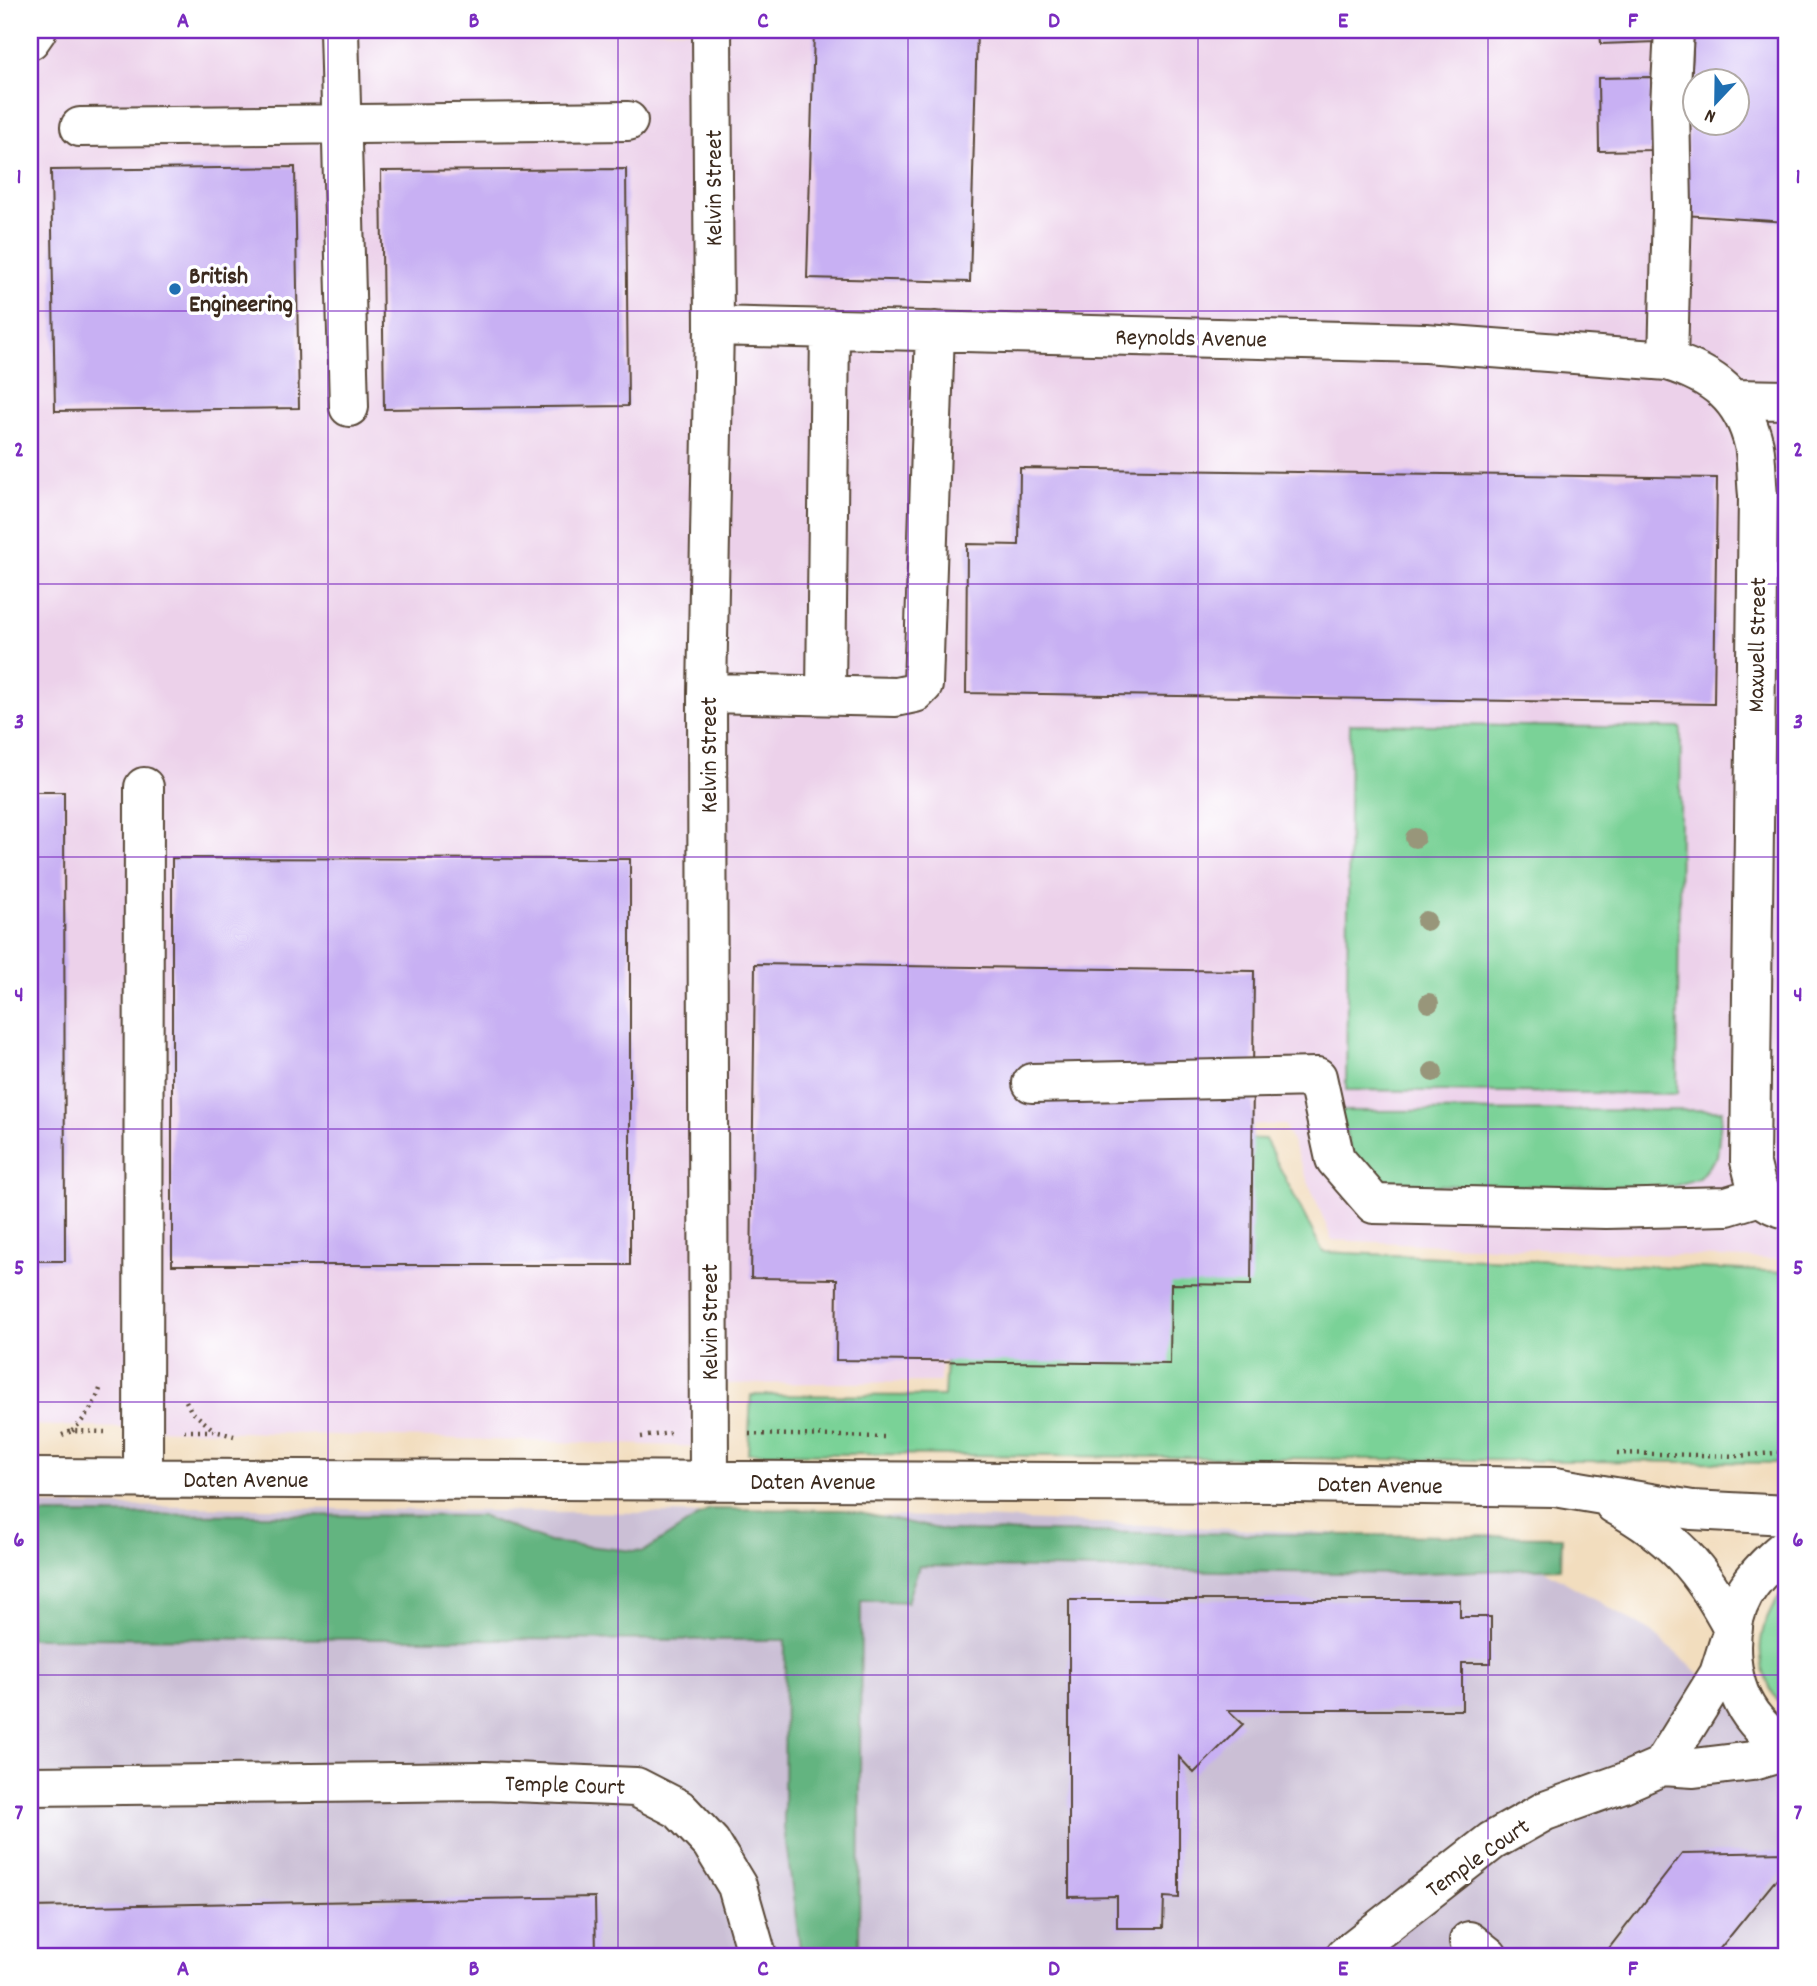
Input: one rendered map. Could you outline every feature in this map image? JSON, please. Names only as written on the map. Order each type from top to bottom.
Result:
[{"type":"street","points":[[30,40],[37,30]]},
{"type":"street","points":[[339,30],[349,407]]},
{"type":"street","name":"Kelvin Street","points":[[709,1481],[707,693],[714,326],[712,30]]},
{"type":"street","points":[[1668,361],[1672,207],[1670,105],[1674,30]]},
{"type":"street","points":[[80,127],[628,121]]},
{"type":"street","name":"Reynolds Avenue","points":[[714,326],[1425,343],[1668,361]]},
{"type":"street","points":[[826,695],[830,328]]},
{"type":"street","points":[[707,693],[896,696],[915,693],[923,685],[935,331]]},
{"type":"street","name":"Maxwell Street","points":[[1668,361],[1694,369],[1717,383],[1734,399],[1746,422],[1772,495],[1750,1161],[1773,1203]]},
{"type":"street","points":[[1734,399],[1787,400]]},
{"type":"street","points":[[143,1479],[144,787]]},
{"type":"street","points":[[1032,1083],[1317,1077],[1335,1159],[1374,1203],[1606,1209],[1773,1203]]},
{"type":"street","name":"Daten Avenue","points":[[30,1478],[1310,1483],[1555,1487],[1692,1510],[1787,1515]]},
{"type":"street","name":"Daten Avenue","points":[[1596,1495],[1637,1516],[1667,1538],[1698,1570],[1717,1597],[1732,1630]]},
{"type":"street","points":[[1662,1766],[1719,1674],[1743,1596],[1764,1566],[1787,1547]]},
{"type":"street","points":[[1732,1630],[1732,1663],[1739,1693],[1755,1720],[1787,1751]]},
{"type":"street","name":"Temple Court","points":[[1345,1956],[1492,1841],[1545,1811],[1662,1766],[1695,1768],[1752,1761],[1787,1751]]},
{"type":"street","name":"Temple Court","points":[[30,1786],[485,1781],[636,1787],[679,1808],[711,1843],[737,1886],[757,1956]]},
{"type":"path","points":[[72,1432],[96,1401],[102,1384]]},
{"type":"path","points":[[183,1395],[191,1411],[215,1431]]},
{"type":"path","points":[[1737,1455],[1787,1452]]},
{"type":"shaded area","points":[[30,30],[1787,30],[1787,1260],[1332,1240],[1285,1125],[951,1123],[940,1382],[711,1384],[709,1447],[30,1425]]},
{"type":"shaded area","points":[[30,1505],[952,1517],[1334,1533],[1517,1554],[1653,1633],[1787,1750],[1787,1956],[30,1956]]},
{"type":"green space","points":[[1350,724],[1681,728],[1677,1094],[1346,1090]]},
{"type":"green space","points":[[1722,1110],[1717,1156],[1699,1178],[1672,1187],[1400,1185],[1368,1173],[1350,1149],[1340,1111]]},
{"type":"green space","points":[[959,1132],[1265,1139],[1323,1252],[1787,1272],[1787,1463],[748,1453],[751,1395],[944,1396]]},
{"type":"green space","points":[[710,1509],[845,1510],[949,1531],[1562,1537],[1561,1568],[1399,1574],[919,1566],[907,1602],[861,1600],[859,1955],[933,1956],[801,1956],[784,1827],[785,1640],[30,1638],[30,1514],[481,1516],[549,1542],[643,1552]]},
{"type":"green space","points":[[1787,1586],[1787,1714],[1767,1682],[1760,1650],[1767,1618]]},
{"type":"building","points":[[814,30],[977,30],[970,282],[807,278]]},
{"type":"building","points":[[1600,30],[1657,30],[1657,42],[1601,44]]},
{"type":"building","points":[[1694,30],[1787,30],[1787,222],[1684,215],[1688,136],[1750,136],[1750,66],[1692,66]]},
{"type":"building","points":[[1651,77],[1652,150],[1599,151],[1598,78]]},
{"type":"building","name":"British Engineering","points":[[295,167],[299,408],[55,411],[51,170]]},
{"type":"building","points":[[626,169],[628,406],[384,409],[381,171]]},
{"type":"building","points":[[1020,468],[1717,478],[1714,704],[966,693],[967,544],[1019,545]]},
{"type":"building","points":[[30,792],[64,792],[65,1261],[30,1261]]},
{"type":"building","points":[[172,858],[630,859],[630,1265],[172,1265]]},
{"type":"building","points":[[755,964],[1254,971],[1251,1285],[1171,1284],[1170,1364],[836,1360],[837,1279],[751,1278]]},
{"type":"building","points":[[1069,1600],[1460,1600],[1460,1617],[1491,1617],[1491,1663],[1462,1663],[1462,1710],[1228,1710],[1243,1724],[1194,1773],[1179,1757],[1179,1898],[1164,1897],[1163,1928],[1117,1928],[1117,1896],[1069,1897]]},
{"type":"building","points":[[1787,1852],[1787,1866],[1714,1956],[1603,1956],[1682,1854]]},
{"type":"building","points":[[595,1897],[596,1956],[30,1956],[30,1907]]},
{"type":"place","name":"British Engineering","points":[[175,289]]}]
